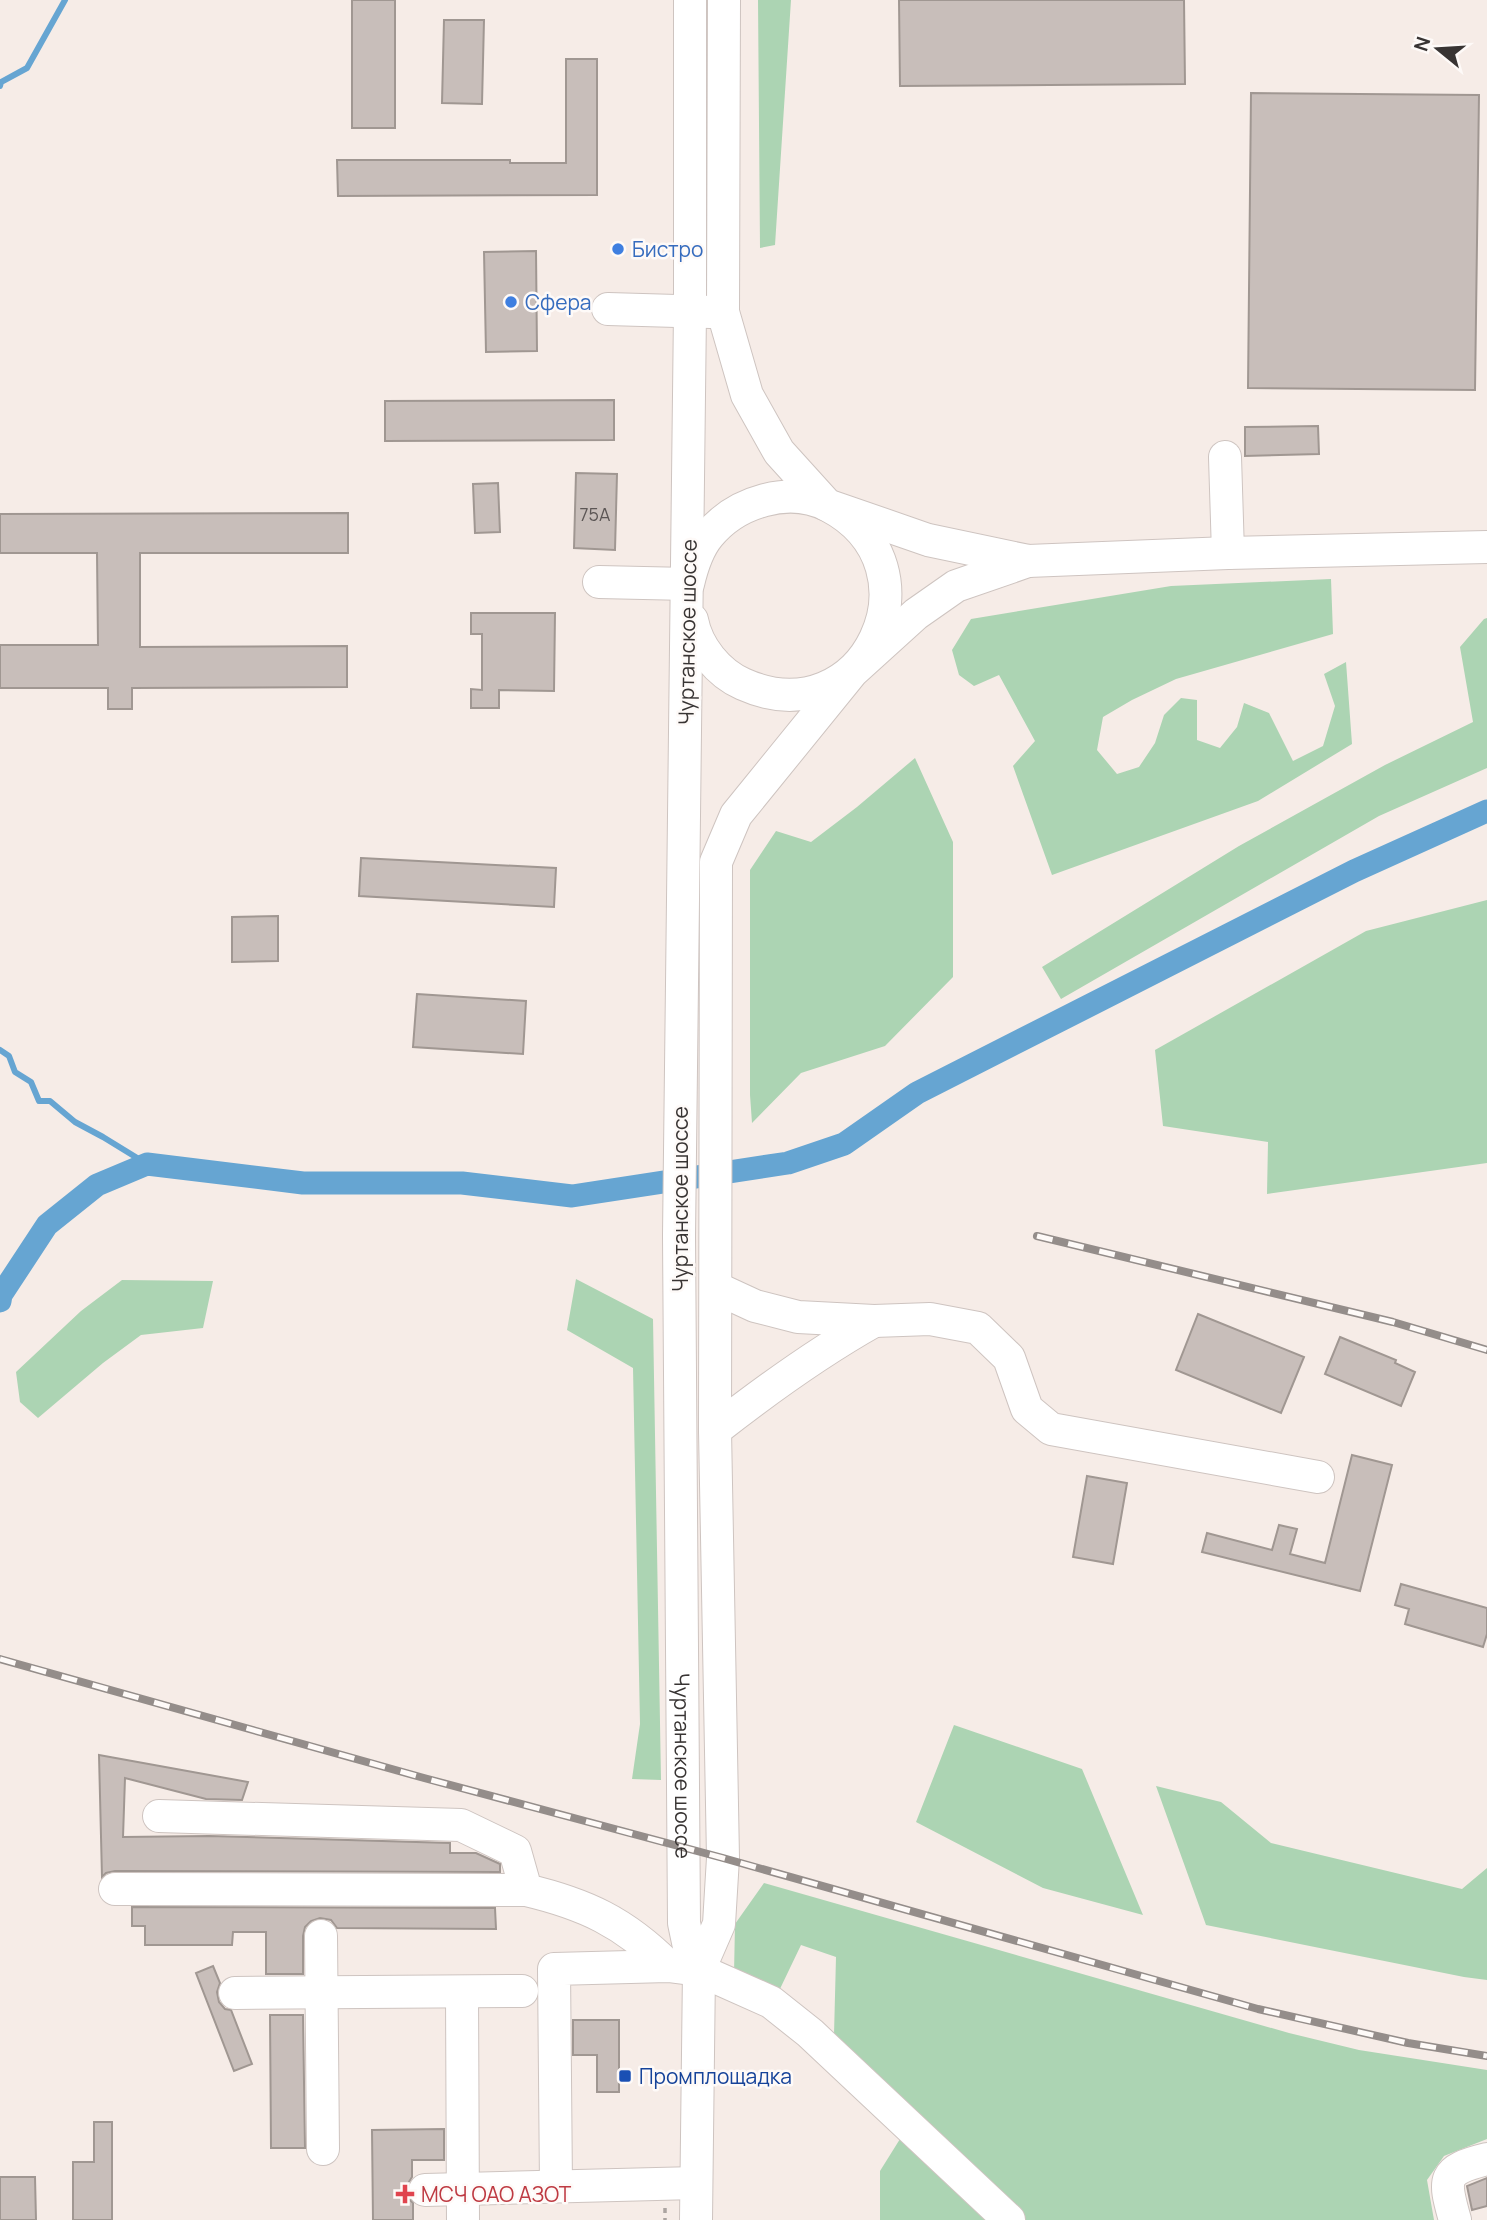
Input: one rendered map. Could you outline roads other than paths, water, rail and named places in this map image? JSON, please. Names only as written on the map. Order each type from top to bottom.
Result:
[{"type":"street","name":"Чуртанское шоссе","points":[[690,0],[688,591],[680,1236],[684,1923],[689,1947],[699,1970]]},
{"type":"street","points":[[724,0],[723,312],[747,395],[779,452],[827,505],[855,523],[875,550],[885,581],[885,615],[873,646],[852,671],[824,688],[793,695],[761,692],[732,679],[709,657],[693,629],[688,591],[692,565],[708,536],[732,513],[762,500],[795,497],[827,505],[928,540],[1028,561],[1487,547]]},
{"type":"street","points":[[608,309],[723,312]]},
{"type":"street","points":[[1225,457],[1228,553]]},
{"type":"street","name":"Чуртанское шоссе","points":[[699,1970],[719,1924],[723,1858],[715,1430],[716,862],[736,816],[852,671],[916,614],[956,586],[1028,561]]},
{"type":"street","points":[[599,582],[688,591]]},
{"type":"street","points":[[716,1288],[755,1306],[799,1317],[874,1321],[930,1319],[978,1328],[1009,1358],[1027,1409],[1051,1429],[1318,1477]]},
{"type":"street","points":[[715,1430],[820,1352],[874,1321]]},
{"type":"street","points":[[159,1816],[461,1825],[515,1851],[526,1890]]},
{"type":"street","points":[[115,1889],[526,1890],[565,1900],[615,1922],[646,1944],[668,1966]]},
{"type":"street","points":[[321,1936],[323,2149]]},
{"type":"street","points":[[556,2186],[554,1969],[668,1966],[699,1970],[771,2002],[810,2033],[1009,2220]]},
{"type":"street","points":[[696,2220],[699,1970]]},
{"type":"street","points":[[236,1993],[522,1991]]},
{"type":"street","points":[[462,1992],[463,2220]]},
{"type":"street","points":[[1455,2220],[1447,2187],[1449,2177],[1463,2165],[1487,2159]]},
{"type":"street","points":[[425,2190],[696,2183]]},
{"type":"waterway","points":[[0,86],[1,82],[27,68],[65,0]]},
{"type":"waterway","points":[[0,1301],[1,1295],[47,1225],[97,1185],[147,1164],[303,1183],[462,1183],[572,1196],[788,1163],[844,1144],[917,1093],[1354,871],[1487,811]]},
{"type":"waterway","points":[[0,1050],[9,1056],[15,1072],[31,1082],[39,1101],[50,1101],[75,1122],[147,1164]]},
{"type":"railway","points":[[1037,1236],[1393,1322],[1487,1350]]},
{"type":"railway","points":[[0,1659],[1258,2009],[1408,2043],[1487,2056]]},
{"type":"place","name":"Бистро","points":[[618,249]]},
{"type":"place","name":"Сфера","points":[[511,302]]},
{"type":"place","name":"Промплощадка","points":[[625,2076]]},
{"type":"place","name":"МСЧ ОАО АЗОТ","points":[[405,2194]]}]
